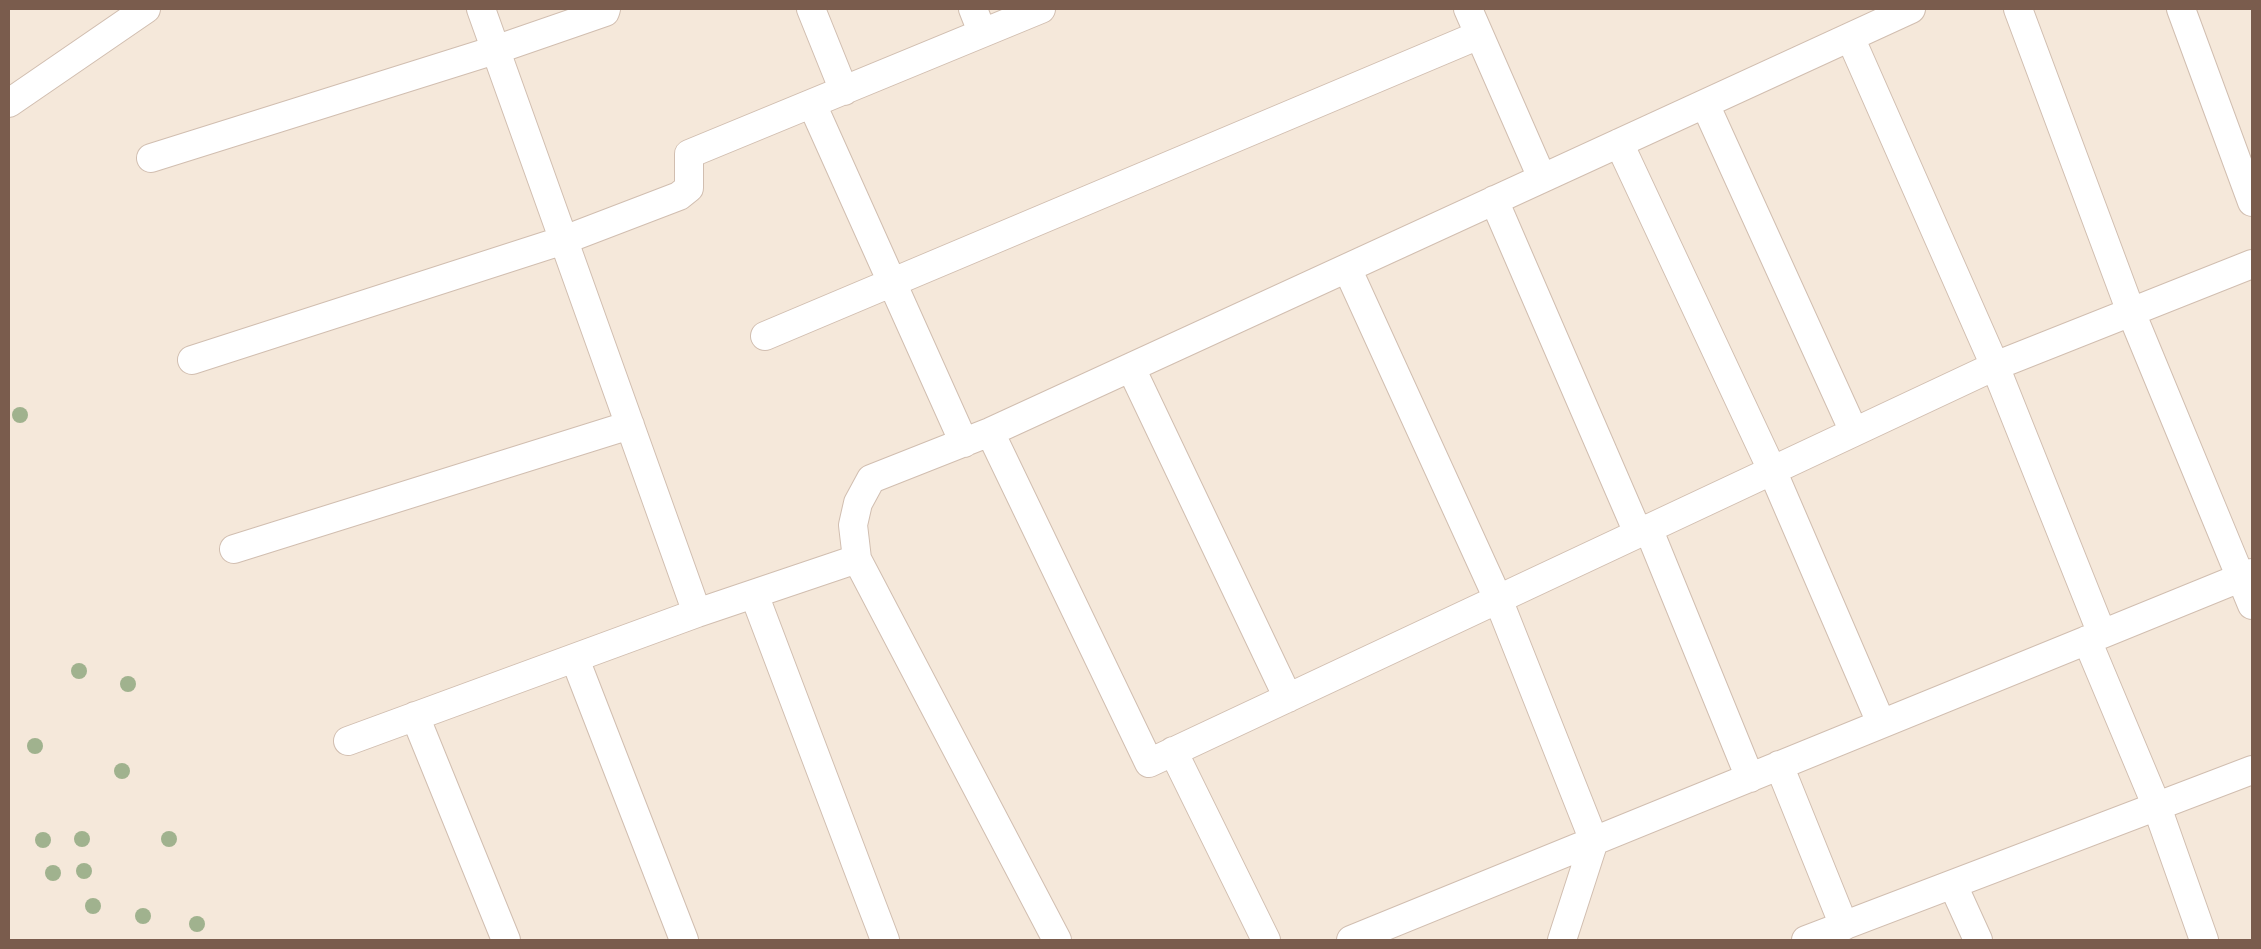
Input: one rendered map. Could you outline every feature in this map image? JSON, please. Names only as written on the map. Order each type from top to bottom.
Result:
[{"type":"street","points":[[9,103],[146,9]]},
{"type":"street","points":[[481,9],[697,613]]},
{"type":"street","points":[[151,158],[495,50],[605,12],[606,9]]},
{"type":"street","points":[[811,9],[844,91]]},
{"type":"street","points":[[192,360],[564,240],[679,196],[689,188],[690,154],[844,91],[978,20],[1041,9]]},
{"type":"street","points":[[1057,940],[857,559],[853,525],[858,503],[871,479],[990,432],[1912,9]]},
{"type":"street","points":[[2018,9],[2131,312],[2247,575],[2252,605]]},
{"type":"street","points":[[2181,9],[2252,202]]},
{"type":"street","points":[[765,336],[892,283],[1474,16],[1542,178]]},
{"type":"street","points":[[1850,37],[1995,366],[2204,940]]},
{"type":"street","points":[[812,104],[964,443]]},
{"type":"street","points":[[1705,104],[1854,432]]},
{"type":"street","points":[[1619,143],[1772,470],[1881,724]]},
{"type":"street","points":[[1494,200],[1643,530],[1750,778]]},
{"type":"street","points":[[990,432],[1149,762],[1995,366],[2252,264]]},
{"type":"street","points":[[1347,268],[1498,599],[1594,841],[1562,940]]},
{"type":"street","points":[[1130,368],[1288,698]]},
{"type":"street","points":[[234,550],[630,425]]},
{"type":"street","points":[[348,741],[697,613],[857,559]]},
{"type":"street","points":[[1351,940],[2247,575]]},
{"type":"street","points":[[754,594],[877,938]]},
{"type":"street","points":[[575,659],[684,940]]},
{"type":"street","points":[[415,716],[506,940]]},
{"type":"street","points":[[1173,751],[1266,940]]},
{"type":"street","points":[[1779,765],[1844,926]]},
{"type":"street","points":[[1806,940],[2252,770]]},
{"type":"street","points":[[1953,885],[1978,940]]},
{"type":"shaded area","points":[[9,9],[2252,9],[2252,940],[9,940]]}]
